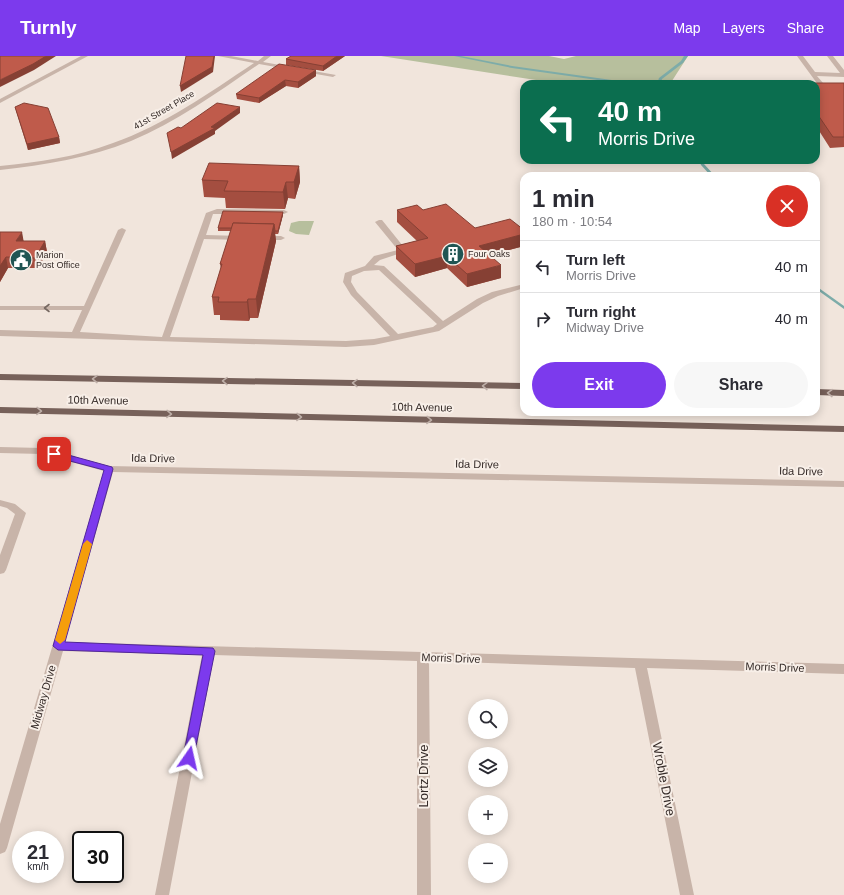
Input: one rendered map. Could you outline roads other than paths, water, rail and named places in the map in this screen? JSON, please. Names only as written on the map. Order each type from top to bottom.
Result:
[{"type":"main road","name":"10th Avenue","points":[[0,377],[520,386]]},
{"type":"main road","points":[[820,392],[844,393]]},
{"type":"main road","name":"10th Avenue","points":[[0,410],[844,429]]},
{"type":"street","points":[[0,101],[84,56]]},
{"type":"street","points":[[221,56],[333,75]]},
{"type":"street","name":"41st Street Place","points":[[0,168],[76,156],[129,140],[164,122],[268,56]]},
{"type":"street","points":[[800,56],[817,80]]},
{"type":"street","points":[[830,56],[844,74]]},
{"type":"street","points":[[813,74],[844,74]]},
{"type":"street","points":[[820,84],[821,85],[844,86]]},
{"type":"street","points":[[165,339],[210,213],[217,211],[284,212]]},
{"type":"street","points":[[368,267],[377,258],[403,250],[379,222]]},
{"type":"street","points":[[75,335],[122,230]]},
{"type":"street","points":[[201,237],[281,238]]},
{"type":"street","points":[[397,338],[354,292],[348,282],[348,275],[356,270],[368,267],[381,268],[443,325]]},
{"type":"street","points":[[0,333],[346,344],[374,342],[436,329],[480,301],[495,294],[520,287]]},
{"type":"street","points":[[0,308],[86,308]]},
{"type":"street","points":[[1,452],[42,451],[109,469]]},
{"type":"street","name":"Ida Drive","points":[[109,469],[844,484]]},
{"type":"street","name":"Midway Drive","points":[[0,848],[109,469]]},
{"type":"street","points":[[0,503],[11,506],[21,514],[0,570]]},
{"type":"street","name":"Morris Drive","points":[[58,646],[844,669]]},
{"type":"street","points":[[162,895],[209,651]]},
{"type":"street","name":"Lortz Drive","points":[[423,657],[424,895]]},
{"type":"street","name":"Wroble Drive","points":[[640,663],[687,895]]},
{"type":"waterway","points":[[456,56],[512,67],[605,80]]},
{"type":"waterway","points":[[660,80],[682,62],[686,56]]},
{"type":"waterway","points":[[702,164],[709,172]]},
{"type":"waterway","points":[[820,290],[844,308]]},
{"type":"place","name":"Four Oaks","points":[[453,254]]},
{"type":"place","name":"Marion Post Office","points":[[21,260]]}]
